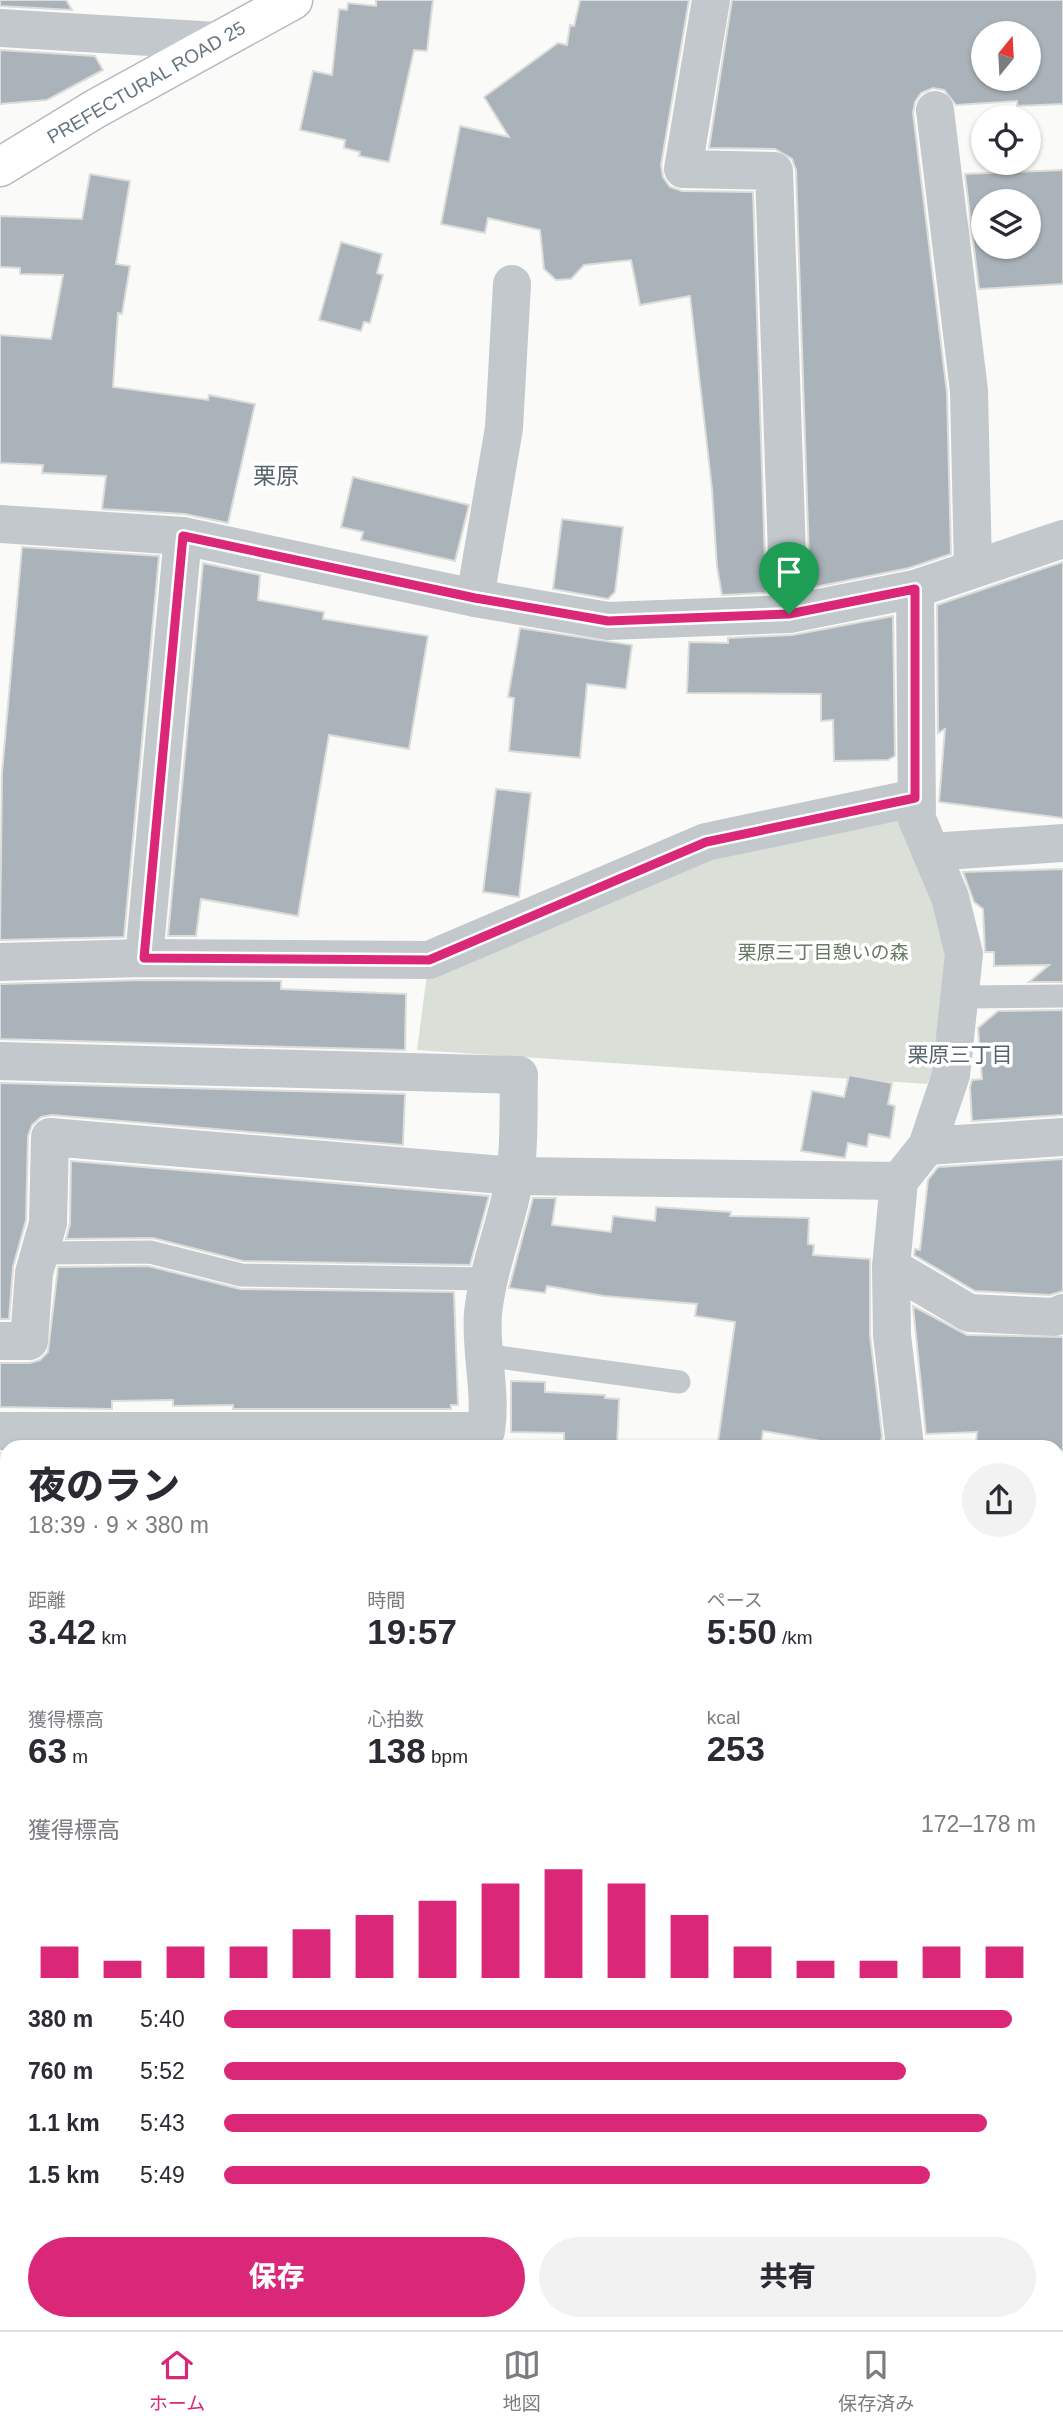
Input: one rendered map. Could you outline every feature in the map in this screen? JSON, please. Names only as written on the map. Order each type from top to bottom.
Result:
[{"type":"main road","name":"PREFECTURAL ROAD 25","points":[[0,167],[95,109],[293,0]]},
{"type":"street","points":[[711,0],[683,169],[774,170],[789,614]]},
{"type":"street","points":[[0,28],[217,41]]},
{"type":"street","points":[[935,110],[969,391],[973,568]]},
{"type":"street","points":[[475,598],[504,428],[512,284]]},
{"type":"street","points":[[0,524],[183,536],[475,598],[608,621],[789,614],[915,589],[1063,540]]},
{"type":"street","points":[[144,958],[183,536]]},
{"type":"street","points":[[904,1440],[892,1335],[891,1267],[899,1181],[927,1146],[951,1075],[964,954],[950,897],[917,819],[915,589]]},
{"type":"street","points":[[0,961],[144,958],[429,960],[706,842],[915,798]]},
{"type":"street","points":[[931,852],[1063,843]]},
{"type":"street","points":[[0,1061],[519,1075],[515,1176],[488,1279],[483,1317],[490,1405],[486,1431],[0,1431]]},
{"type":"street","points":[[0,1341],[29,1341],[34,1273],[48,1223],[50,1137],[515,1176],[899,1181]]},
{"type":"street","points":[[927,1146],[1063,1138]]},
{"type":"street","points":[[891,1267],[968,1313],[1055,1317],[1063,1313]]},
{"type":"lane","points":[[960,997],[1063,996]]},
{"type":"lane","points":[[40,1252],[150,1252],[241,1275],[488,1279]]},
{"type":"lane","points":[[484,1355],[678,1382]]},
{"type":"green space","name":"栗原三丁目憩いの森","points":[[910,806],[948,951],[936,1066],[927,1084],[417,1050],[427,974],[708,848]]},
{"type":"building","points":[[0,0],[66,0],[72,10],[0,6]]},
{"type":"building","points":[[376,0],[433,0],[427,51],[414,50],[389,162],[359,156],[360,152],[344,148],[345,140],[300,130],[313,71],[332,75],[339,9],[347,10],[348,3],[376,6]]},
{"type":"building","points":[[580,0],[689,0],[661,165],[663,177],[670,187],[682,191],[753,192],[766,593],[722,595],[690,296],[640,305],[631,260],[584,265],[571,279],[556,280],[544,269],[540,230],[488,218],[485,233],[441,224],[460,126],[509,137],[484,97],[558,43],[567,45],[570,25],[574,26]]},
{"type":"building","points":[[732,0],[1063,0],[1063,104],[1017,105],[1017,101],[956,105],[944,90],[933,88],[921,93],[915,102],[913,113],[947,393],[951,554],[909,568],[810,588],[796,170],[792,159],[775,149],[709,148]]},
{"type":"building","points":[[0,50],[95,56],[103,70],[47,100],[0,104]]},
{"type":"building","points":[[1063,170],[1063,284],[979,289],[975,259],[1041,259],[1041,189],[971,189],[971,223],[965,174],[1041,175],[1041,171]]},
{"type":"building","points":[[90,174],[130,181],[116,264],[130,266],[122,314],[118,313],[113,387],[208,400],[209,395],[255,404],[228,523],[185,514],[102,509],[106,476],[42,473],[43,465],[0,463],[0,335],[51,339],[63,275],[20,274],[20,268],[0,267],[0,216],[82,219]]},
{"type":"building","points":[[341,242],[382,254],[377,273],[383,275],[370,323],[364,322],[361,331],[319,320]]},
{"type":"building","points":[[353,477],[469,505],[455,561],[361,540],[363,532],[341,527]]},
{"type":"building","points":[[562,519],[623,527],[615,592],[608,599],[553,589]]},
{"type":"building","points":[[22,547],[159,556],[124,937],[0,940],[2,773]]},
{"type":"building","points":[[1063,562],[1063,818],[939,802],[945,729],[938,733],[937,605]]},
{"type":"building","points":[[203,563],[260,575],[258,600],[324,612],[323,619],[428,636],[409,749],[329,735],[298,916],[201,899],[196,936],[168,936]]},
{"type":"building","points":[[893,616],[895,756],[888,760],[834,761],[833,720],[821,721],[821,694],[687,693],[689,642],[728,643],[728,638],[793,635]]},
{"type":"building","points":[[520,628],[632,645],[626,689],[587,684],[580,758],[509,751],[514,698],[508,697]]},
{"type":"building","points":[[496,789],[531,793],[519,897],[483,892]]},
{"type":"building","points":[[1063,869],[1063,982],[1029,982],[1049,965],[994,966],[994,952],[985,952],[983,909],[974,902],[963,872]]},
{"type":"building","points":[[144,980],[281,981],[281,989],[406,994],[405,1050],[0,1039],[0,984]]},
{"type":"building","points":[[1063,1010],[1063,1115],[972,1121],[970,1087],[972,1080],[982,1079],[978,1028],[998,1011]]},
{"type":"building","points":[[849,1075],[892,1083],[888,1104],[895,1106],[890,1138],[869,1134],[867,1147],[848,1143],[845,1158],[801,1151],[812,1091],[844,1097]]},
{"type":"building","points":[[0,1083],[405,1094],[403,1145],[52,1115],[41,1117],[32,1125],[28,1136],[26,1220],[13,1267],[9,1319],[0,1319]]},
{"type":"building","points":[[1063,1159],[1063,1291],[1050,1295],[975,1291],[914,1255],[915,1249],[920,1250],[928,1180],[938,1167]]},
{"type":"building","points":[[71,1161],[489,1196],[470,1265],[243,1261],[153,1238],[66,1239],[70,1224]]},
{"type":"building","points":[[533,1198],[556,1198],[552,1225],[611,1232],[613,1216],[655,1221],[656,1207],[731,1212],[730,1216],[809,1218],[808,1244],[814,1245],[813,1255],[870,1259],[870,1335],[881,1440],[815,1440],[763,1431],[762,1440],[718,1440],[735,1322],[695,1316],[697,1304],[604,1296],[547,1286],[545,1293],[509,1288]]},
{"type":"building","points":[[148,1266],[240,1289],[454,1292],[458,1405],[451,1405],[451,1409],[233,1409],[233,1405],[173,1406],[173,1400],[112,1401],[112,1409],[0,1407],[0,1363],[30,1363],[40,1360],[48,1352],[58,1267]]},
{"type":"building","points":[[913,1306],[967,1335],[1063,1337],[1063,1440],[976,1440],[977,1432],[926,1434]]},
{"type":"building","points":[[511,1381],[545,1382],[545,1392],[605,1395],[605,1398],[619,1399],[617,1440],[564,1440],[564,1433],[511,1432]]},
{"type":"district","name":"栗原","points":[[276,476]]},
{"type":"district","name":"栗原三丁目","points":[[960,1055]]},
{"type":"route","points":[[183,536],[475,598],[608,621],[789,614],[915,589],[915,798],[706,842],[429,960],[144,958],[183,536]]}]
